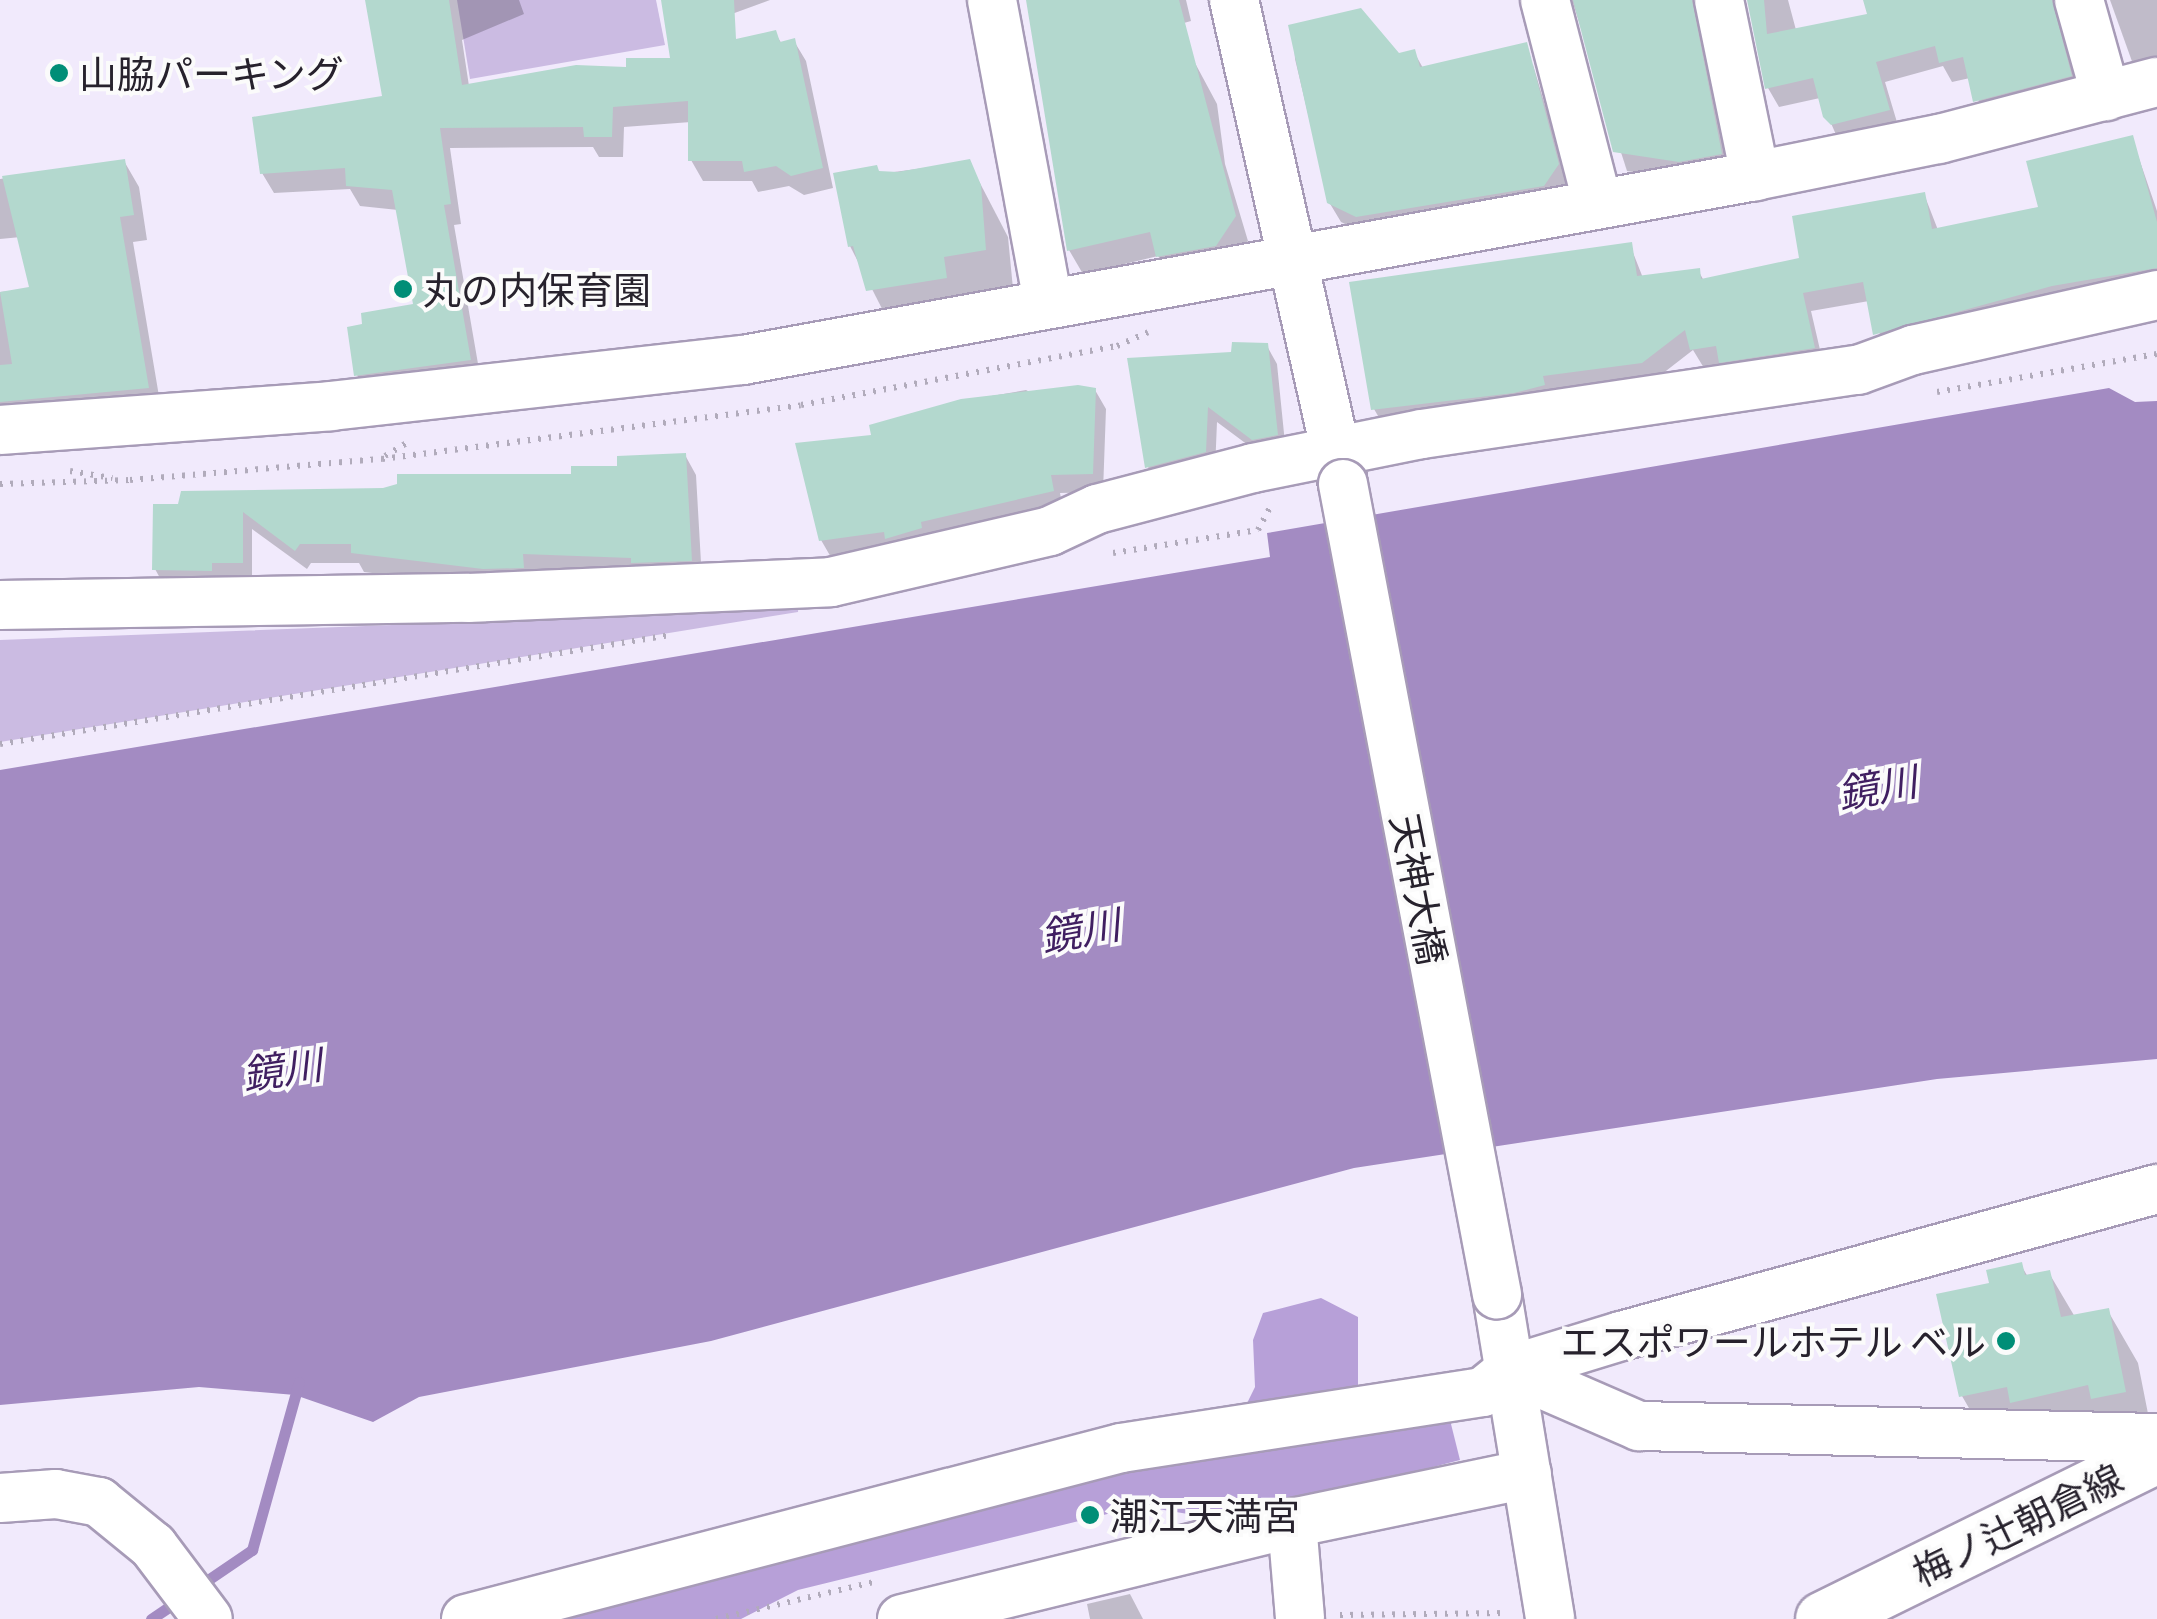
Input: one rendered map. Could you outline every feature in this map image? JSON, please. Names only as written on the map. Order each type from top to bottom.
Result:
[{"type":"main road","name":"梅ノ辻朝倉線","points":[[1823,1619],[2157,1455]]},
{"type":"street","points":[[992,0],[1048,301]]},
{"type":"street","name":"天神大橋","points":[[1234,0],[1296,258],[1340,468],[1497,1294],[1528,1474],[1534,1617]]},
{"type":"street","points":[[1545,0],[1596,201]]},
{"type":"street","points":[[1719,0],[1755,176]]},
{"type":"street","points":[[2079,0],[2106,96]]},
{"type":"street","points":[[0,430],[330,406],[743,360],[1939,140],[2157,82]]},
{"type":"street","points":[[0,605],[468,598],[831,582],[1050,532],[1097,509],[1253,468],[1340,468],[1422,434],[1858,370],[1913,350],[2157,296]]},
{"type":"street","points":[[466,1619],[1038,1466],[1483,1392],[1510,1370],[2157,1189]]},
{"type":"street","points":[[1510,1370],[1639,1426],[2157,1438]]},
{"type":"street","points":[[933,1615],[1292,1522],[1528,1474]]},
{"type":"street","points":[[0,1498],[56,1494],[100,1502],[153,1546],[208,1619]]},
{"type":"street","points":[[1292,1522],[1318,1617]]},
{"type":"path","points":[[1101,555],[1258,530]]},
{"type":"path","points":[[0,744],[688,632]]},
{"type":"path","points":[[1318,1617],[1481,1609],[1534,1617]]},
{"type":"shaded area","points":[[457,0],[656,0],[665,45],[470,79]]},
{"type":"shaded area","points":[[799,600],[798,612],[0,742],[0,640],[525,620]]},
{"type":"shaded area","points":[[1321,1298],[1358,1317],[1358,1389],[1450,1420],[1460,1460],[1322,1496],[1200,1516],[1140,1506],[798,1590],[741,1619],[567,1619],[996,1494],[1223,1452],[1255,1387],[1253,1340],[1263,1313]]},
{"type":"water","name":"鏡川","points":[[2109,388],[2135,402],[2157,401],[2157,1059],[1937,1079],[1354,1168],[711,1341],[419,1397],[373,1422],[295,1395],[199,1387],[0,1405],[0,770],[1270,557],[1267,533]]},
{"type":"building","points":[[365,0],[449,0],[462,85],[576,65],[626,67],[626,58],[670,58],[661,0],[734,0],[736,39],[776,30],[780,42],[795,38],[823,168],[791,176],[776,166],[744,172],[742,161],[688,161],[688,101],[613,107],[612,137],[584,137],[583,127],[440,128],[451,204],[444,205],[471,360],[354,376],[347,327],[362,324],[361,313],[413,304],[392,190],[346,186],[345,168],[260,174],[252,117],[382,96]]},
{"type":"building","points":[[1026,0],[1179,0],[1236,216],[1216,246],[1156,257],[1150,232],[1067,251]]},
{"type":"building","points":[[1573,0],[1692,0],[1722,154],[1679,162],[1613,152]]},
{"type":"building","points":[[1747,0],[1764,0],[1767,34],[1867,14],[1863,0],[2052,0],[2072,76],[1973,102],[1963,57],[1939,63],[1935,46],[1876,62],[1890,110],[1831,125],[1823,117],[1813,78],[1765,89]]},
{"type":"building","points":[[1361,8],[1399,53],[1415,49],[1420,67],[1527,42],[1559,164],[1544,186],[1356,217],[1327,203],[1288,25]]},
{"type":"building","points":[[2133,135],[2157,222],[2157,268],[2052,286],[1873,335],[1863,282],[1803,293],[1815,348],[1719,363],[1716,346],[1690,350],[1685,330],[1642,363],[1543,376],[1545,385],[1514,393],[1371,410],[1349,282],[1632,242],[1637,276],[1700,268],[1701,279],[1799,258],[1792,216],[1925,192],[1932,229],[2038,207],[2026,161]]},
{"type":"building","points":[[125,159],[134,215],[120,217],[149,388],[0,402],[0,365],[12,364],[0,292],[29,287],[2,176]]},
{"type":"building","points":[[970,159],[981,185],[986,250],[944,257],[947,278],[866,291],[853,246],[848,247],[833,173],[877,165],[879,171],[898,172]]},
{"type":"building","points":[[1232,342],[1268,343],[1278,435],[1252,440],[1208,407],[1206,452],[1145,468],[1127,358],[1231,352]]},
{"type":"building","points":[[1078,385],[1096,388],[1093,474],[1051,475],[1054,491],[921,522],[922,528],[885,539],[884,532],[819,541],[795,443],[871,435],[869,425],[961,399]]},
{"type":"building","points":[[686,453],[692,561],[631,563],[631,558],[523,554],[524,568],[483,569],[351,553],[351,544],[300,544],[295,551],[243,512],[243,563],[212,563],[212,571],[152,570],[153,504],[178,504],[181,491],[383,488],[397,484],[397,474],[571,474],[571,466],[617,466],[617,456]]},
{"type":"building","name":"エスポワールホテル ベル","points":[[2022,1262],[2025,1275],[2050,1270],[2061,1317],[2109,1308],[2126,1392],[2091,1399],[2088,1385],[2010,1403],[2007,1387],[1959,1397],[1936,1294],[1989,1283],[1986,1270]]},
{"type":"waterway","points":[[196,1588],[252,1550],[299,1382]]},
{"type":"waterway","points":[[151,1619],[181,1599]]},
{"type":"place","name":"山脇パーキング","points":[[59,73]]},
{"type":"place","name":"丸の内保育園","points":[[403,289]]},
{"type":"place","name":"エスポワールホテル ベル","points":[[2006,1341]]},
{"type":"place","name":"潮江天満宮","points":[[1090,1515]]}]
